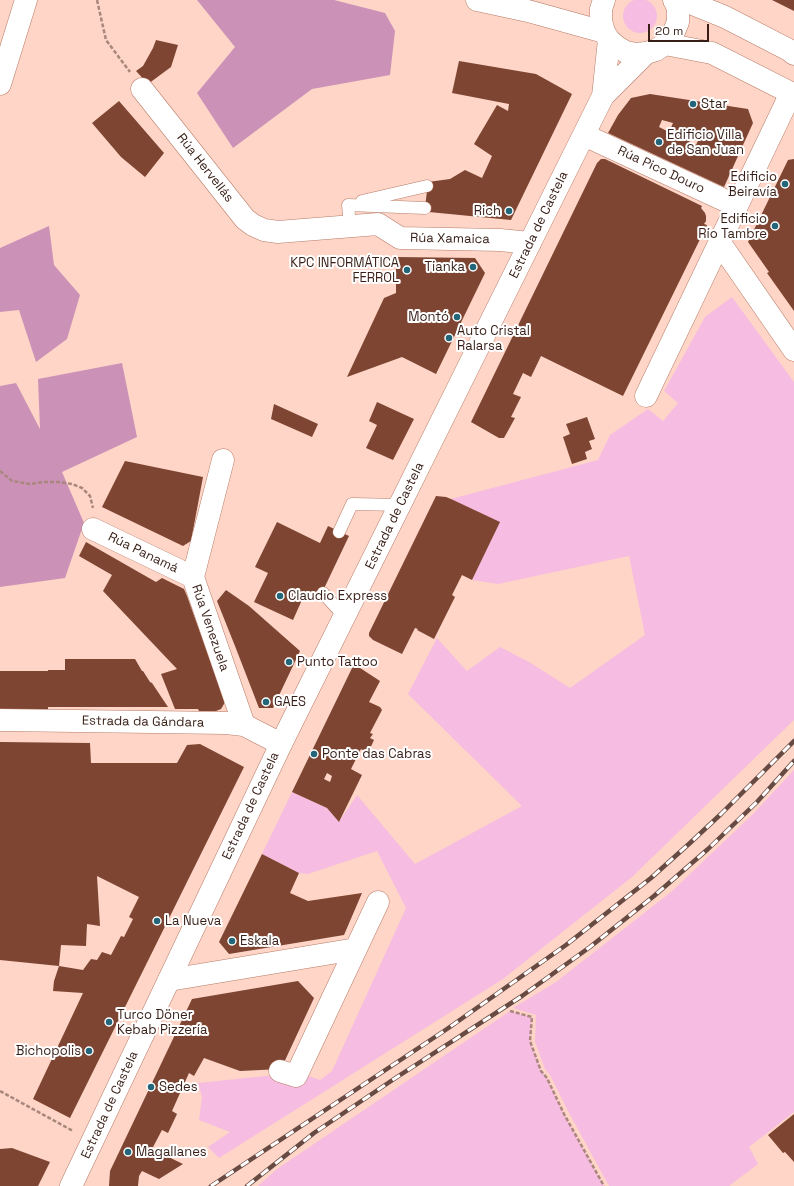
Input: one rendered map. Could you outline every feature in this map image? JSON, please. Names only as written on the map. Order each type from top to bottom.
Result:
[{"type":"main road","points":[[0,84],[26,0]]},
{"type":"main road","points":[[477,0],[528,12],[607,36]]},
{"type":"main road","points":[[604,0],[601,9],[601,21],[607,36],[617,47],[626,52],[636,54],[655,49],[712,53],[793,98],[737,206],[646,396]]},
{"type":"main road","points":[[603,96],[673,34],[678,22],[678,8],[674,0]]},
{"type":"main road","points":[[683,0],[725,17],[792,51]]},
{"type":"main road","points":[[603,96],[607,36]]},
{"type":"main road","name":"Rúa Hervellás","points":[[142,88],[245,219],[264,230],[278,232]]},
{"type":"main road","name":"Estrada de Castela","points":[[71,1186],[281,744],[603,96]]},
{"type":"main road","name":"Rúa Pico Douro","points":[[584,135],[737,206]]},
{"type":"main road","name":"Rúa Xamaica","points":[[278,232],[349,215],[378,224],[400,238],[500,240],[530,243]]},
{"type":"main road","points":[[720,243],[794,350]]},
{"type":"main road","name":"Rúa Venezuela","points":[[223,460],[193,577],[244,725]]},
{"type":"main road","name":"Rúa Panamá","points":[[93,529],[193,577]]},
{"type":"main road","name":"Estrada da Gándara","points":[[0,720],[226,723],[244,725],[281,744]]},
{"type":"main road","points":[[280,1071],[296,1076],[378,902]]},
{"type":"main road","points":[[169,980],[356,949]]},
{"type":"lane","points":[[349,215],[428,186]]},
{"type":"lane","points":[[349,215],[425,208]]},
{"type":"lane","points":[[339,532],[352,504],[400,505]]},
{"type":"lane","points":[[323,593],[345,617]]},
{"type":"path","points":[[96,0],[106,40],[142,88]]},
{"type":"path","points":[[0,471],[12,481],[30,484],[59,482],[72,484],[82,488],[90,496],[94,510],[93,529]]},
{"type":"path","points":[[510,1011],[532,1017],[530,1041],[541,1071],[547,1078],[564,1114],[604,1186]]},
{"type":"path","points":[[0,1091],[93,1141]]},
{"type":"shaded area","points":[[637,-1],[643,-1],[647,0],[654,6],[657,16],[656,23],[650,30],[643,33],[637,33],[633,32],[626,26],[623,19],[623,13],[624,9],[630,2]]},
{"type":"shaded area","points":[[197,0],[334,0],[385,13],[395,31],[390,75],[312,89],[233,148],[197,93],[235,47]]},
{"type":"shaded area","points":[[49,226],[54,265],[80,295],[67,339],[36,362],[19,310],[0,312],[0,248]]},
{"type":"shaded area","points":[[732,297],[794,382],[794,720],[632,877],[503,979],[219,1158],[208,1147],[230,1132],[199,1120],[202,1097],[198,1083],[285,1074],[299,1084],[309,1076],[320,1080],[332,1071],[406,908],[377,851],[308,874],[299,873],[262,854],[292,792],[327,808],[339,822],[357,795],[415,864],[522,806],[408,694],[437,638],[467,671],[500,647],[529,662],[570,688],[645,635],[629,556],[498,584],[472,580],[499,523],[451,499],[598,460],[610,435],[648,409],[663,421],[678,403],[664,391],[705,317]]},
{"type":"shaded area","points":[[122,363],[137,437],[62,472],[84,523],[65,578],[0,587],[0,386],[16,383],[40,429],[38,379]]},
{"type":"shaded area","points":[[794,770],[794,1112],[749,1147],[758,1164],[729,1186],[609,1186],[550,1075],[545,1069],[535,1042],[536,1015],[513,1008],[556,982],[671,892],[753,814]]},
{"type":"shaded area","points":[[510,1011],[532,1017],[530,1041],[541,1071],[547,1078],[564,1114],[604,1186],[258,1186],[277,1169]]},
{"type":"building","points":[[772,0],[794,0],[794,11]]},
{"type":"building","points":[[156,40],[178,45],[171,67],[148,84],[136,71],[143,66]]},
{"type":"building","points":[[459,61],[536,74],[572,94],[511,220],[429,212],[425,208],[428,182],[450,179],[465,170],[482,178],[492,156],[474,144],[497,105],[508,111],[509,104],[452,93]]},
{"type":"building","name":"Edificio Villa de San Juan","points":[[650,94],[748,109],[753,123],[724,187],[608,133],[618,115],[631,98]],"holes":[[[662,120],[673,123],[669,132],[659,127]],[[690,128],[701,134],[696,145],[685,139]]]},
{"type":"building","points":[[119,101],[164,153],[145,177],[121,157],[92,123]]},
{"type":"building","points":[[601,159],[605,159],[702,206],[701,208],[706,216],[706,221],[704,224],[707,225],[623,396],[541,356],[531,377],[523,373],[513,394],[521,397],[511,417],[515,418],[504,438],[499,438],[471,422],[597,163]]},
{"type":"building","name":"Edificio Río Tambre","points":[[794,159],[794,311],[767,273],[769,272],[748,242],[788,160]]},
{"type":"building","points":[[396,257],[475,258],[485,273],[436,374],[402,357],[347,377],[384,298],[396,293]]},
{"type":"building","points":[[377,402],[414,419],[393,460],[366,448],[377,425],[369,421]]},
{"type":"building","points":[[274,404],[318,424],[312,437],[271,419]]},
{"type":"building","points":[[587,417],[595,439],[589,441],[592,449],[585,452],[587,459],[572,464],[563,437],[570,434],[566,424]]},
{"type":"building","points":[[125,461],[203,477],[191,541],[183,546],[102,507]]},
{"type":"building","points":[[436,496],[451,499],[500,522],[472,580],[462,575],[452,595],[455,597],[434,639],[415,628],[402,654],[373,640],[369,636],[369,633]]},
{"type":"building","points":[[277,522],[320,543],[328,526],[349,536],[320,597],[306,591],[293,620],[254,602],[268,573],[255,567]]},
{"type":"building","points":[[86,542],[156,582],[162,578],[184,589],[224,699],[224,704],[221,709],[216,711],[199,711],[198,709],[175,709],[161,674],[177,669],[103,591],[112,575],[79,556]]},
{"type":"building","points":[[226,590],[249,606],[300,651],[273,708],[259,708],[217,601]]},
{"type":"building","points":[[65,659],[135,659],[168,707],[48,707],[48,710],[0,710],[0,671],[65,670]]},
{"type":"building","points":[[354,664],[380,681],[369,702],[380,707],[382,710],[370,733],[373,734],[370,738],[374,740],[368,753],[361,749],[351,769],[362,775],[339,822],[327,808],[292,792]],"holes":[[[327,773],[332,776],[330,782],[324,779]]]},
{"type":"building","points":[[0,742],[90,743],[91,763],[177,763],[187,745],[200,744],[244,767],[70,1118],[33,1099],[83,993],[53,991],[54,981],[59,966],[0,960]],"holes":[[[97,876],[139,897],[129,917],[133,919],[124,937],[121,936],[111,955],[102,952],[97,960],[91,959],[83,970],[59,966],[61,945],[86,946],[87,924],[100,926]]]},
{"type":"building","points":[[262,854],[299,873],[290,893],[308,901],[362,893],[344,935],[229,954],[219,942]]},
{"type":"building","points":[[298,981],[314,998],[281,1069],[240,1071],[204,1058],[194,1076],[189,1073],[172,1111],[177,1114],[168,1133],[162,1130],[152,1149],[183,1164],[159,1179],[142,1171],[139,1176],[138,1186],[109,1186],[110,1171],[192,999]]},
{"type":"building","points":[[794,1114],[794,1162],[785,1152],[783,1153],[768,1135]]},
{"type":"building","points":[[12,1148],[50,1162],[38,1186],[0,1186],[0,1149]]},
{"type":"railway","points":[[211,1186],[447,1029],[566,945],[651,878],[721,814],[794,741]]},
{"type":"railway","points":[[247,1186],[314,1133],[522,996],[590,947],[654,896],[708,849],[757,802],[794,761]]},
{"type":"place","name":"Star","points":[[693,104]]},
{"type":"place","name":"Edificio Villa de San Juan","points":[[659,142]]},
{"type":"place","name":"Edificio Beiravía","points":[[785,184]]},
{"type":"place","name":"Rich","points":[[509,211]]},
{"type":"place","name":"Edificio Río Tambre","points":[[775,226]]},
{"type":"place","name":"Tianka","points":[[473,267]]},
{"type":"place","name":"KPC INFORMÁTICA FERROL","points":[[407,270]]},
{"type":"place","name":"Montó","points":[[457,317]]},
{"type":"place","name":"Auto Cristal Ralarsa","points":[[449,338]]},
{"type":"place","name":"Claudio Express","points":[[280,596]]},
{"type":"place","name":"Punto Tattoo","points":[[289,662]]},
{"type":"place","name":"GAES","points":[[266,702]]},
{"type":"place","name":"Ponte das Cabras","points":[[314,754]]},
{"type":"place","name":"La Nueva","points":[[157,921]]},
{"type":"place","name":"Eskala","points":[[232,941]]},
{"type":"place","name":"Turco Döner Kebab Pizzería","points":[[109,1022]]},
{"type":"place","name":"Bichopolis","points":[[89,1051]]},
{"type":"place","name":"Sedes","points":[[151,1087]]},
{"type":"place","name":"Magallanes","points":[[128,1152]]}]
